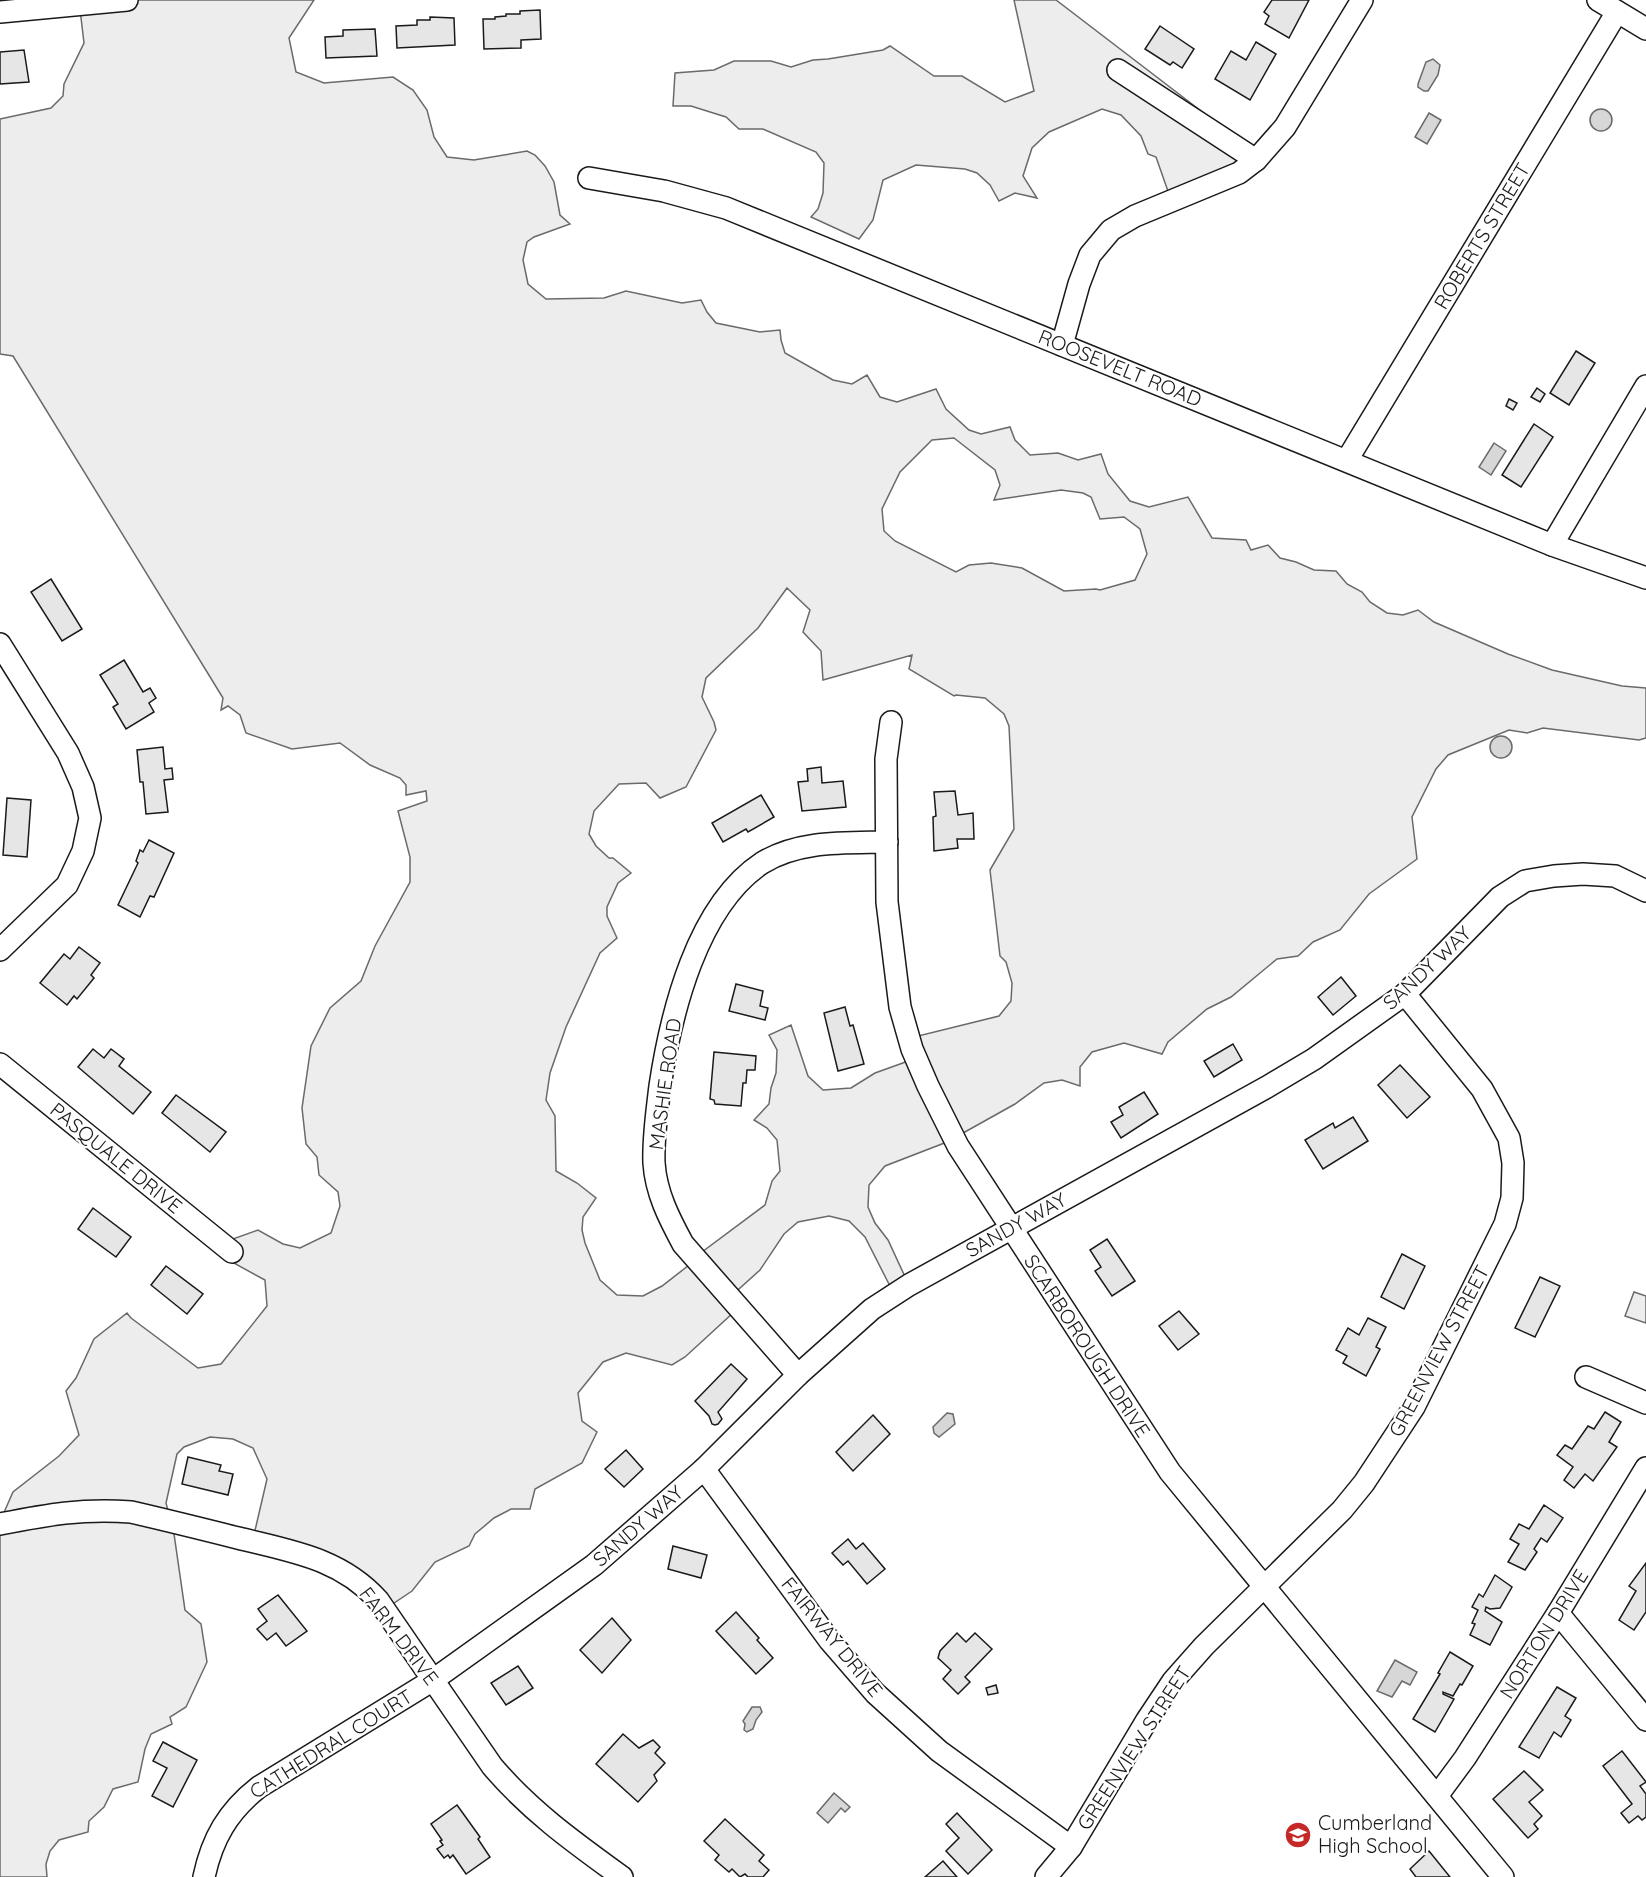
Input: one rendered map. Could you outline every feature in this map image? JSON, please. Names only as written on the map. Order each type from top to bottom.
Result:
[{"type":"street","points":[[0,12],[127,0]]},
{"type":"street","points":[[1062,345],[1079,284],[1090,255],[1110,230],[1134,216],[1239,173],[1256,160],[1285,127],[1362,0]]},
{"type":"street","points":[[1598,0],[1646,29]]},
{"type":"street","name":"ROBERTS STREET","points":[[1347,460],[1617,12]]},
{"type":"street","points":[[1118,70],[1256,160]]},
{"type":"street","name":"ROOSEVELT ROAD","points":[[589,178],[664,191],[726,207],[1552,544],[1646,578]]},
{"type":"street","points":[[1552,544],[1646,386]]},
{"type":"street","points":[[0,644],[68,753],[83,787],[90,818],[83,852],[67,885],[0,950]]},
{"type":"street","name":"SCARBOROUGH DRIVE","points":[[891,722],[886,759],[887,902],[900,1007],[912,1049],[958,1146],[1170,1472],[1503,1877]]},
{"type":"street","name":"MASHIE ROAD","points":[[798,1375],[683,1244],[663,1204],[654,1164],[654,1129],[666,1046],[681,993],[710,922],[730,894],[750,872],[784,853],[804,847],[824,843],[887,842]]},
{"type":"street","name":"SANDY WAY","points":[[433,1680],[594,1565],[704,1469],[798,1375],[872,1309],[909,1285],[1267,1088],[1314,1059],[1405,994],[1500,897],[1525,881],[1583,874],[1615,876],[1646,891]]},
{"type":"street","name":"GREENVIEW STREET","points":[[1046,1877],[1071,1847],[1147,1720],[1173,1682],[1204,1646],[1342,1510],[1364,1483],[1414,1407],[1505,1224],[1512,1198],[1513,1163],[1509,1138],[1482,1089],[1405,994]]},
{"type":"street","name":"PASQUALE DRIVE","points":[[0,1064],[232,1252]]},
{"type":"street","points":[[1586,1377],[1646,1403]]},
{"type":"street","name":"NORTON DRIVE","points":[[1437,1796],[1465,1758],[1558,1613],[1646,1468]]},
{"type":"street","name":"FAIRWAY DRIVE","points":[[704,1469],[830,1641],[875,1693],[939,1751],[1071,1847]]},
{"type":"street","name":"FARM DRIVE","points":[[0,1524],[75,1511],[102,1509],[131,1512],[317,1559],[346,1572],[367,1588],[390,1617],[492,1766],[521,1798],[560,1832],[622,1877]]},
{"type":"street","points":[[1558,1613],[1646,1719]]},
{"type":"street","name":"CATHEDRAL COURT","points":[[204,1877],[208,1856],[217,1837],[228,1817],[242,1801],[259,1787],[433,1680]]},
{"type":"shaded area","points":[[77,0],[314,0],[289,38],[296,72],[324,83],[393,77],[413,90],[427,110],[434,137],[447,157],[474,160],[527,151],[535,155],[545,166],[554,182],[560,215],[570,224],[534,237],[527,242],[523,260],[528,284],[546,299],[604,298],[626,291],[682,303],[701,300],[716,323],[760,332],[780,330],[785,353],[833,380],[852,384],[867,375],[880,397],[897,402],[936,389],[946,409],[969,430],[981,434],[1010,427],[1015,440],[1030,455],[1058,453],[1078,460],[1101,454],[1108,474],[1130,501],[1149,507],[1188,497],[1212,538],[1246,540],[1251,550],[1268,545],[1280,558],[1314,570],[1336,571],[1347,584],[1362,592],[1370,602],[1387,613],[1403,615],[1418,610],[1434,622],[1552,670],[1622,686],[1646,688],[1646,738],[1639,740],[1543,728],[1527,733],[1509,730],[1448,755],[1436,769],[1412,817],[1417,859],[1369,894],[1340,930],[1313,942],[1298,956],[1277,959],[1231,997],[1207,1009],[1168,1042],[1162,1054],[1124,1043],[1092,1052],[1080,1067],[1080,1086],[1062,1080],[1044,1083],[1015,1104],[947,1142],[885,1166],[869,1185],[868,1207],[875,1223],[888,1240],[907,1281],[892,1290],[865,1237],[849,1221],[829,1216],[798,1222],[784,1234],[760,1270],[729,1298],[734,1312],[685,1357],[672,1365],[626,1353],[603,1362],[578,1393],[582,1421],[597,1432],[582,1463],[535,1489],[530,1509],[511,1509],[494,1518],[475,1534],[469,1546],[435,1562],[412,1591],[382,1611],[353,1582],[253,1539],[267,1479],[253,1448],[233,1439],[210,1437],[184,1447],[177,1454],[166,1503],[174,1534],[185,1610],[201,1624],[207,1662],[186,1707],[170,1717],[172,1724],[151,1734],[145,1749],[138,1782],[113,1789],[104,1807],[89,1821],[88,1832],[59,1840],[50,1851],[46,1864],[47,1877],[0,1877],[0,1518],[13,1492],[59,1456],[79,1435],[66,1391],[76,1378],[94,1339],[127,1313],[198,1368],[221,1364],[267,1306],[265,1280],[230,1261],[216,1245],[258,1230],[283,1244],[300,1248],[331,1233],[340,1206],[338,1192],[319,1175],[317,1157],[306,1144],[302,1108],[311,1046],[330,1008],[361,981],[375,946],[410,882],[410,857],[398,811],[427,801],[426,791],[406,795],[406,785],[400,778],[370,765],[340,743],[292,749],[246,733],[240,715],[228,706],[221,710],[223,698],[13,356],[0,354],[0,119],[51,108],[63,96],[64,84],[84,43],[79,1]],"holes":[[[954,438],[995,470],[1000,485],[994,500],[1061,490],[1083,493],[1091,497],[1100,519],[1124,517],[1140,529],[1147,554],[1135,580],[1100,590],[1064,591],[1022,568],[991,563],[969,565],[956,572],[895,541],[884,531],[882,509],[900,472],[932,440]],[[787,588],[810,610],[803,632],[821,651],[823,680],[912,655],[909,669],[954,696],[985,698],[1004,714],[1009,726],[1014,829],[990,870],[1000,956],[1006,962],[1012,983],[1011,1001],[999,1016],[910,1038],[914,1059],[875,1073],[851,1088],[823,1090],[808,1076],[791,1025],[769,1035],[777,1050],[776,1073],[769,1104],[754,1120],[767,1128],[777,1140],[780,1171],[772,1181],[765,1205],[698,1255],[693,1262],[662,1286],[643,1296],[617,1295],[600,1280],[582,1230],[583,1217],[596,1198],[577,1183],[556,1171],[555,1116],[546,1100],[550,1073],[566,1027],[600,953],[617,938],[607,916],[607,907],[618,883],[631,873],[596,846],[589,834],[594,811],[619,784],[646,783],[660,798],[686,787],[716,730],[702,697],[706,678],[758,628]]]},
{"type":"shaded area","points":[[1014,0],[1056,0],[1256,153],[1255,159],[1169,194],[1156,157],[1148,154],[1141,136],[1121,115],[1102,109],[1049,132],[1032,148],[1023,176],[1037,198],[1015,193],[999,201],[990,185],[977,173],[965,169],[916,165],[883,180],[873,220],[859,239],[811,217],[818,209],[823,193],[824,163],[816,152],[763,129],[739,129],[726,117],[691,106],[673,106],[675,73],[714,70],[734,61],[771,61],[791,67],[813,60],[883,50],[890,46],[934,76],[962,76],[1005,102],[1034,91]]},
{"type":"shaded area","points":[[1433,59],[1440,65],[1438,75],[1428,91],[1424,91],[1418,87],[1418,84],[1426,62]]},
{"type":"shaded area","points":[[1601,109],[1611,116],[1612,120],[1605,130],[1601,131],[1591,124],[1590,120],[1597,110]]},
{"type":"shaded area","points":[[1429,113],[1441,120],[1427,144],[1415,137]]},
{"type":"shaded area","points":[[1494,443],[1506,451],[1491,475],[1479,467]]},
{"type":"shaded area","points":[[1501,736],[1511,743],[1512,747],[1505,757],[1501,758],[1491,751],[1490,747],[1497,737]]},
{"type":"shaded area","points":[[1634,1292],[1646,1296],[1646,1323],[1625,1316]]},
{"type":"shaded area","points":[[947,1413],[953,1414],[955,1424],[939,1437],[934,1433],[933,1427]]},
{"type":"shaded area","points":[[1395,1660],[1417,1672],[1410,1685],[1402,1681],[1392,1697],[1377,1691]]},
{"type":"shaded area","points":[[752,1707],[760,1707],[762,1712],[753,1729],[747,1732],[744,1730],[743,1721]]},
{"type":"shaded area","points":[[834,1793],[850,1807],[845,1812],[841,1808],[828,1823],[817,1813]]},
{"type":"building","points":[[1272,0],[1309,0],[1289,38],[1265,24],[1269,16],[1264,12]]},
{"type":"building","points":[[540,10],[541,39],[521,40],[521,48],[484,49],[483,19],[495,19],[495,17],[506,16],[506,14],[520,14],[520,11]]},
{"type":"building","points":[[430,17],[454,18],[455,45],[397,48],[396,26],[417,25],[417,20],[430,20]]},
{"type":"building","points":[[1160,26],[1194,49],[1182,68],[1173,62],[1170,65],[1145,49]]},
{"type":"building","points":[[375,29],[377,56],[326,58],[325,37],[343,36],[343,30]]},
{"type":"building","points":[[1256,42],[1276,54],[1250,100],[1215,79],[1231,51],[1246,60]]},
{"type":"building","points":[[24,50],[29,82],[0,84],[0,52]]},
{"type":"building","points":[[1576,351],[1595,363],[1569,405],[1550,393]]},
{"type":"building","points":[[1537,388],[1545,394],[1540,402],[1531,397]]},
{"type":"building","points":[[1509,399],[1517,403],[1513,410],[1506,406]]},
{"type":"building","points":[[1534,424],[1553,437],[1521,487],[1502,475]]},
{"type":"building","points":[[51,579],[82,629],[62,641],[31,592]]},
{"type":"building","points":[[124,660],[143,692],[150,688],[156,698],[149,703],[154,712],[126,729],[113,707],[118,704],[100,675]]},
{"type":"building","points":[[163,747],[165,769],[172,768],[173,779],[164,780],[168,812],[146,814],[137,750]]},
{"type":"building","points":[[821,767],[822,783],[843,781],[846,807],[802,811],[798,782],[808,781],[807,769]]},
{"type":"building","points":[[955,791],[958,815],[973,813],[974,839],[957,839],[958,848],[934,851],[933,817],[936,816],[934,792]]},
{"type":"building","points":[[761,795],[774,817],[748,832],[746,829],[723,842],[712,823]]},
{"type":"building","points":[[7,798],[31,800],[27,857],[3,855]]},
{"type":"building","points":[[149,840],[174,853],[154,897],[150,896],[140,917],[118,905],[138,863],[136,861],[140,850],[143,852]]},
{"type":"building","points":[[79,947],[100,963],[91,975],[94,978],[77,999],[74,996],[67,1005],[40,983],[64,954],[70,959]]},
{"type":"building","points":[[1341,977],[1356,996],[1333,1015],[1318,997]]},
{"type":"building","points":[[736,984],[763,991],[760,1006],[768,1008],[765,1020],[729,1011]]},
{"type":"building","points":[[845,1007],[850,1026],[853,1025],[864,1064],[838,1071],[824,1013]]},
{"type":"building","points":[[1233,1044],[1242,1060],[1214,1077],[1204,1061]]},
{"type":"building","points":[[93,1049],[104,1058],[111,1049],[124,1059],[119,1066],[151,1092],[133,1114],[78,1067]]},
{"type":"building","points":[[714,1052],[756,1056],[755,1070],[747,1070],[746,1083],[743,1083],[741,1106],[715,1104],[714,1100],[710,1099]]},
{"type":"building","points":[[1400,1065],[1430,1097],[1407,1118],[1378,1085]]},
{"type":"building","points":[[1144,1092],[1158,1114],[1121,1138],[1111,1122],[1123,1115],[1119,1107]]},
{"type":"building","points":[[176,1095],[226,1132],[210,1152],[162,1113]]},
{"type":"building","points":[[1353,1117],[1368,1141],[1323,1169],[1305,1140],[1333,1123],[1335,1128]]},
{"type":"building","points":[[93,1208],[131,1237],[116,1257],[78,1229]]},
{"type":"building","points":[[1107,1239],[1135,1281],[1112,1296],[1095,1271],[1101,1267],[1090,1250]]},
{"type":"building","points":[[1402,1254],[1425,1266],[1404,1309],[1381,1297]]},
{"type":"building","points":[[166,1266],[203,1294],[187,1314],[151,1285]]},
{"type":"building","points":[[1540,1277],[1560,1286],[1535,1337],[1515,1328]]},
{"type":"building","points":[[1179,1311],[1199,1334],[1178,1350],[1159,1326]]},
{"type":"building","points":[[1368,1318],[1386,1327],[1376,1347],[1380,1349],[1366,1376],[1343,1363],[1347,1356],[1336,1350],[1348,1328],[1359,1335]]},
{"type":"building","points":[[731,1364],[747,1379],[718,1412],[722,1419],[715,1425],[695,1401]]},
{"type":"building","points":[[1605,1412],[1621,1422],[1609,1442],[1617,1447],[1593,1481],[1585,1474],[1574,1488],[1564,1480],[1573,1467],[1557,1455],[1565,1445],[1572,1449],[1588,1426],[1594,1429]]},
{"type":"building","points":[[873,1415],[890,1434],[853,1471],[836,1452]]},
{"type":"building","points":[[626,1450],[643,1469],[624,1487],[605,1469]]},
{"type":"building","points":[[188,1457],[221,1465],[219,1471],[233,1474],[228,1495],[182,1484]]},
{"type":"building","points":[[1544,1505],[1563,1518],[1547,1542],[1541,1538],[1534,1549],[1537,1552],[1525,1570],[1508,1562],[1519,1544],[1510,1539],[1519,1524],[1529,1529]]},
{"type":"building","points":[[848,1539],[856,1549],[863,1543],[885,1569],[867,1584],[848,1561],[843,1565],[832,1553]]},
{"type":"building","points":[[673,1546],[707,1555],[701,1578],[668,1569]]},
{"type":"building","points":[[1646,1563],[1646,1612],[1634,1630],[1619,1620],[1636,1591],[1629,1586]]},
{"type":"building","points":[[1495,1575],[1512,1587],[1500,1608],[1486,1607],[1485,1611],[1502,1622],[1490,1645],[1470,1635],[1478,1610],[1472,1607],[1479,1594],[1483,1597]]},
{"type":"building","points":[[278,1595],[307,1631],[286,1646],[276,1633],[267,1640],[257,1629],[267,1621],[258,1609]]},
{"type":"building","points":[[736,1612],[773,1658],[756,1674],[716,1631]]},
{"type":"building","points":[[612,1618],[631,1640],[602,1673],[580,1650]]},
{"type":"building","points":[[957,1633],[966,1642],[975,1633],[992,1649],[965,1677],[970,1682],[958,1694],[943,1679],[951,1670],[938,1658],[940,1651]]},
{"type":"building","points":[[1450,1652],[1473,1666],[1453,1696],[1443,1692],[1454,1699],[1435,1732],[1413,1719],[1440,1674],[1438,1673]]},
{"type":"building","points":[[518,1666],[533,1688],[506,1705],[491,1683]]},
{"type":"building","points":[[996,1685],[998,1693],[988,1695],[986,1688]]},
{"type":"building","points":[[1557,1687],[1576,1698],[1565,1716],[1571,1720],[1561,1737],[1554,1732],[1539,1758],[1519,1747]]},
{"type":"building","points":[[623,1734],[639,1748],[653,1740],[660,1747],[655,1753],[665,1763],[654,1775],[657,1781],[638,1802],[596,1764]]},
{"type":"building","points":[[163,1742],[197,1760],[173,1807],[152,1796],[167,1768],[153,1761]]},
{"type":"building","points":[[1622,1751],[1646,1782],[1640,1786],[1646,1794],[1646,1817],[1642,1820],[1638,1816],[1629,1823],[1621,1813],[1632,1804],[1603,1766]]},
{"type":"building","points":[[1524,1771],[1543,1790],[1529,1802],[1542,1816],[1534,1824],[1538,1829],[1528,1838],[1493,1799]]},
{"type":"building","points":[[457,1805],[480,1837],[478,1839],[490,1857],[466,1874],[453,1855],[450,1858],[448,1855],[444,1858],[437,1849],[443,1845],[440,1841],[442,1840],[431,1824]]},
{"type":"building","points":[[957,1813],[992,1850],[968,1874],[946,1851],[959,1838],[946,1824]]},
{"type":"building","points":[[725,1819],[764,1855],[759,1861],[769,1870],[763,1877],[748,1877],[745,1874],[740,1877],[732,1869],[729,1872],[715,1860],[719,1855],[704,1841]]},
{"type":"building","points":[[1429,1851],[1450,1877],[1416,1877],[1410,1869]]},
{"type":"building","points":[[943,1861],[957,1877],[925,1877]]},
{"type":"place","name":"Cumberland High School","points":[[1298,1835]]}]
